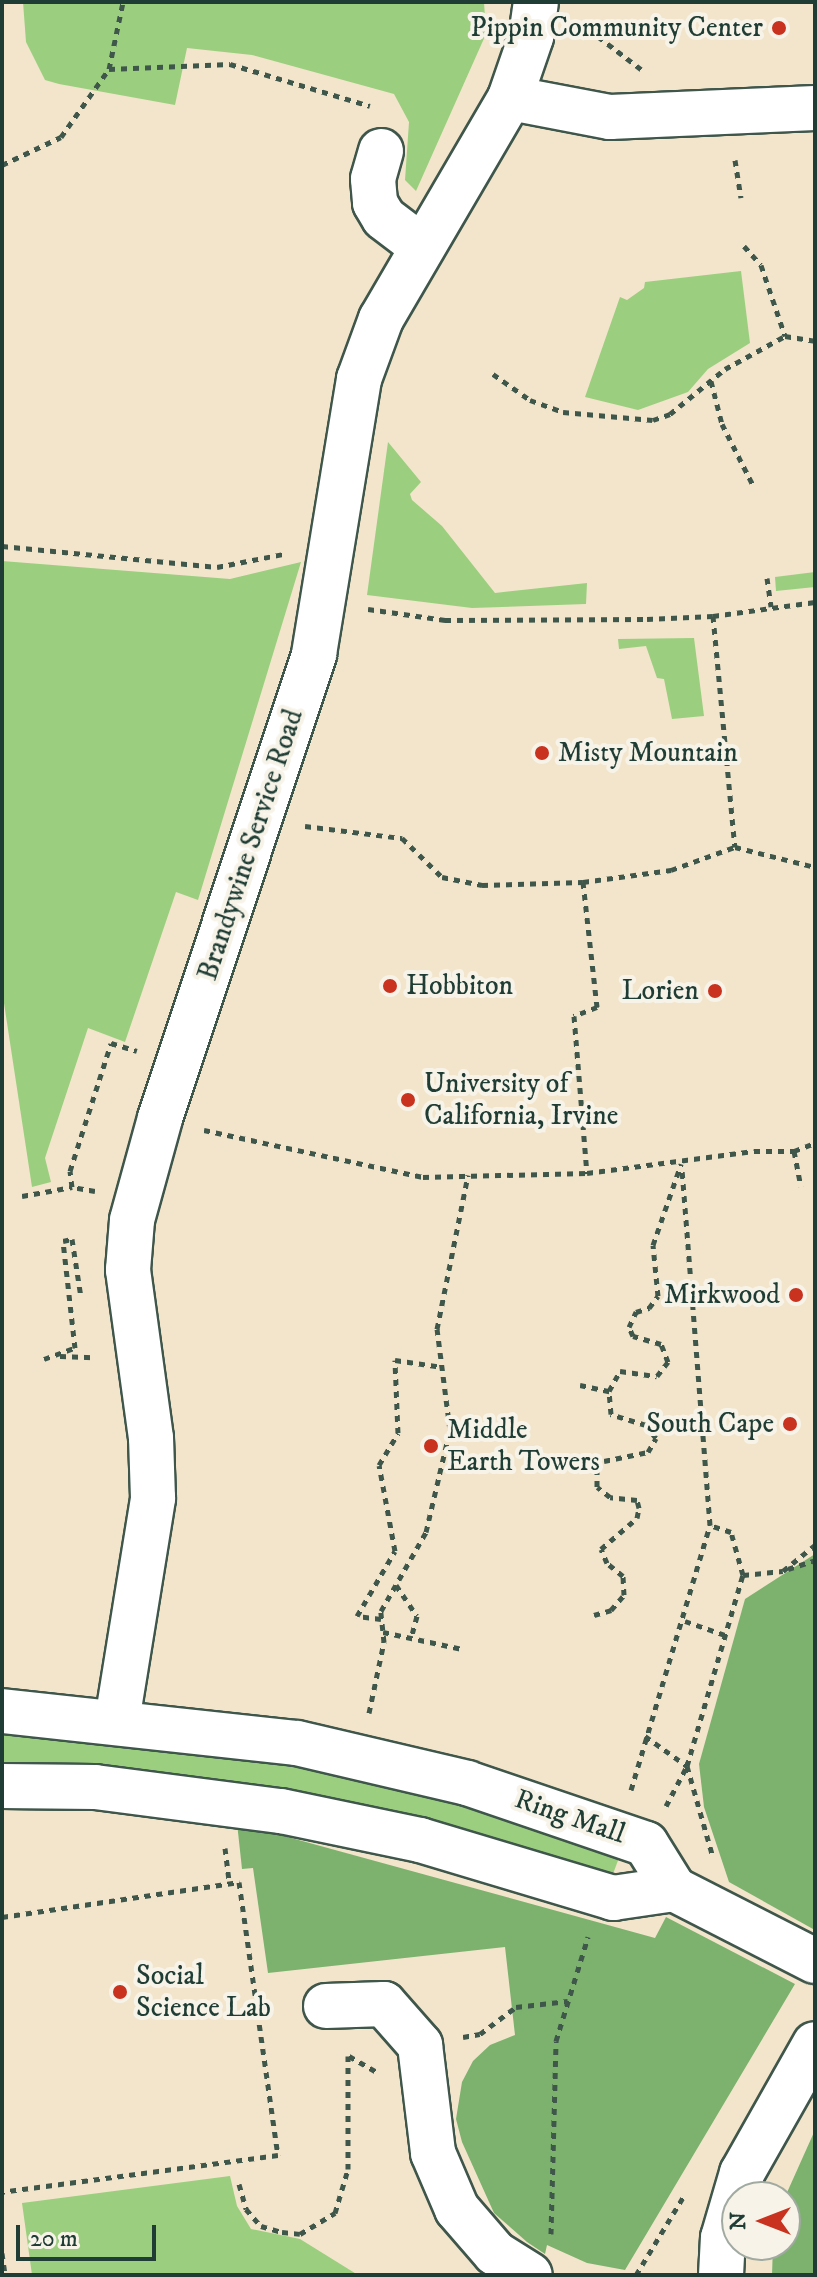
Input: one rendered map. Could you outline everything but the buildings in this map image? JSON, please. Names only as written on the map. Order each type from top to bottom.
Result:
[{"type":"street","name":"Brandywine Service Road","points":[[117,1721],[153,1498],[151,1438],[128,1270],[132,1220],[160,1118],[262,821],[314,654],[359,379],[381,319],[510,98],[531,37],[536,2]]},
{"type":"street","points":[[510,98],[610,117],[815,108]]},
{"type":"street","points":[[381,151],[373,179],[375,203],[384,218],[422,247]]},
{"type":"street","name":"Ring Mall","points":[[2,1711],[117,1721],[297,1743],[467,1783],[620,1832],[646,1844],[674,1889]]},
{"type":"street","points":[[2,1786],[95,1787],[281,1811],[420,1840],[613,1898],[674,1889],[815,1961]]},
{"type":"street","points":[[326,2006],[384,2004],[420,2045],[433,2153],[457,2209],[495,2253],[540,2259]]},
{"type":"street","points":[[721,2275],[723,2238],[742,2173],[815,2044]]},
{"type":"path","points":[[2,165],[61,137],[109,69],[123,2]]},
{"type":"path","points":[[577,20],[601,38]]},
{"type":"path","points":[[109,69],[230,64],[381,109],[391,122],[381,151]]},
{"type":"path","points":[[737,160],[741,198]]},
{"type":"path","points":[[744,246],[761,265],[785,336]]},
{"type":"path","points":[[493,374],[530,400],[563,412],[624,420],[670,414],[711,381],[785,336],[815,341]]},
{"type":"path","points":[[711,381],[722,424],[753,485]]},
{"type":"path","points":[[2,546],[217,567],[332,544]]},
{"type":"path","points":[[767,578],[771,607]]},
{"type":"path","points":[[324,602],[445,620],[713,616],[815,602]]},
{"type":"path","points":[[713,616],[723,767],[735,847]]},
{"type":"path","points":[[262,821],[402,838],[442,877],[482,885],[583,882],[671,870],[735,847],[815,867]]},
{"type":"path","points":[[583,882],[597,1007],[574,1016],[587,1173]]},
{"type":"path","points":[[160,1118],[380,1171],[468,1175],[587,1173],[681,1164],[754,1151],[794,1151],[815,1143]]},
{"type":"path","points":[[794,1151],[801,1186]]},
{"type":"path","points":[[594,1615],[611,1610],[624,1595],[623,1576],[607,1563],[601,1549],[611,1536],[631,1525],[639,1508],[637,1500],[610,1497],[597,1487],[597,1468],[612,1458],[648,1452],[656,1438],[646,1425],[611,1414],[609,1391],[620,1371],[657,1376],[668,1362],[661,1344],[633,1336],[629,1327],[636,1312],[649,1308],[658,1296],[653,1245],[681,1164]]},
{"type":"path","points":[[620,1832],[645,1736],[685,1621],[710,1525],[681,1164]]},
{"type":"path","points":[[369,1712],[383,1632],[381,1619],[426,1532],[450,1430],[437,1329],[468,1175]]},
{"type":"path","points":[[22,1196],[72,1187]]},
{"type":"path","points":[[44,1359],[75,1348],[63,1241],[72,1239],[84,1314]]},
{"type":"path","points":[[59,1356],[73,1361]]},
{"type":"path","points":[[381,1619],[357,1616],[395,1551],[379,1465],[398,1433],[395,1360],[442,1367]]},
{"type":"path","points":[[580,1385],[609,1391]]},
{"type":"path","points":[[710,1525],[731,1532],[743,1575],[687,1766],[717,1872],[723,1912]]},
{"type":"path","points":[[783,1571],[815,1545]]},
{"type":"path","points":[[743,1575],[764,1577],[815,1560]]},
{"type":"path","points":[[396,1585],[417,1616],[411,1638]]},
{"type":"path","points":[[685,1621],[725,1635]]},
{"type":"path","points":[[383,1632],[462,1649]]},
{"type":"path","points":[[645,1736],[687,1766]]},
{"type":"path","points":[[2,1917],[239,1882],[278,2155],[2,2192]]},
{"type":"path","points":[[540,2259],[556,2041],[601,1895]]},
{"type":"path","points":[[516,2007],[568,2001]]},
{"type":"path","points":[[239,2184],[246,2209],[261,2226],[300,2234],[335,2213],[348,2169],[348,2056]]},
{"type":"path","points":[[2,2253],[5,2275]]},
{"type":"green space","points":[[23,2],[484,2],[486,34],[416,191],[405,180],[409,122],[394,94],[252,55],[187,48],[175,105],[59,84],[45,80],[26,42]]},
{"type":"green space","points":[[741,271],[750,343],[708,369],[688,392],[638,410],[585,397],[620,297],[627,300],[644,288],[645,282]]},
{"type":"green space","points":[[388,442],[421,482],[410,494],[412,500],[442,526],[495,593],[587,583],[586,604],[472,608],[367,595]]},
{"type":"green space","points":[[2,561],[230,579],[301,562],[198,900],[176,892],[125,1042],[88,1028],[45,1158],[51,1182],[32,1187],[2,990]]},
{"type":"green space","points":[[815,572],[815,587],[776,591],[775,577]]},
{"type":"green space","points":[[694,638],[704,716],[672,719],[664,679],[657,678],[646,646],[619,649],[618,639]]},
{"type":"green space","points":[[815,1554],[813,1929],[729,1882],[704,1807],[699,1764],[745,1599]]},
{"type":"green space","points":[[2,1726],[332,1764],[622,1850],[608,1887],[2,1771]]},
{"type":"green space","points":[[237,1823],[655,1938],[666,1917],[795,1984],[625,2270],[587,2263],[547,2245],[545,2254],[527,2242],[494,2213],[462,2142],[456,2119],[462,2082],[473,2061],[490,2045],[515,2035],[505,1947],[268,1973],[253,1868],[242,1869]]},
{"type":"green space","points":[[815,2130],[815,2275],[772,2275],[772,2261],[801,2261],[801,2181],[792,2181]]},
{"type":"green space","points":[[230,2176],[237,2206],[251,2229],[300,2239],[358,2275],[32,2275],[22,2203]]},
{"type":"place","name":"Pippin Community Center","points":[[779,28]]},
{"type":"place","name":"Misty Mountain","points":[[542,753]]},
{"type":"place","name":"Hobbiton","points":[[390,986]]},
{"type":"place","name":"Lorien","points":[[715,991]]},
{"type":"place","name":"University of California, Irvine","points":[[408,1100]]},
{"type":"place","name":"Mirkwood","points":[[796,1295]]},
{"type":"place","name":"South Cape","points":[[790,1424]]},
{"type":"place","name":"Middle Earth Towers","points":[[431,1446]]},
{"type":"place","name":"Social Science Lab","points":[[120,1992]]}]
